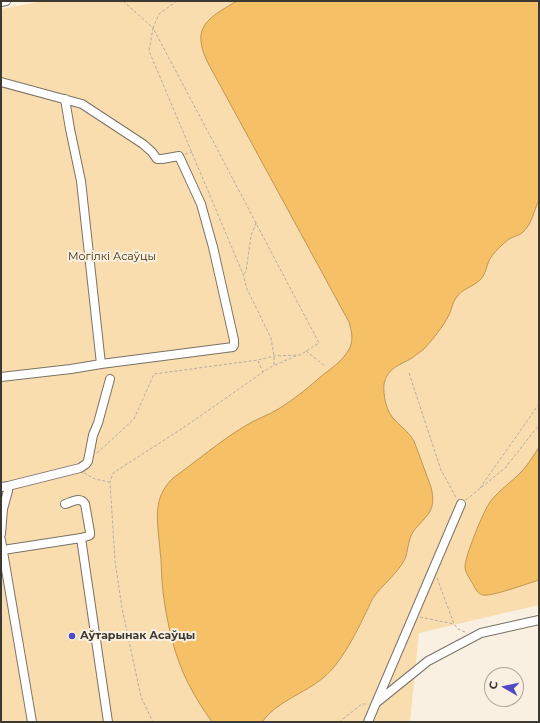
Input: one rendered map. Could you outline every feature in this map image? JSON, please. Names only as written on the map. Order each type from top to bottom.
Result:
[{"type":"street","points":[[1,2],[6,1]]},
{"type":"street","points":[[1,82],[82,104],[143,144],[157,158],[162,159],[179,156],[201,204],[213,247],[234,340],[233,347],[101,364],[71,370],[1,377]]},
{"type":"street","points":[[65,99],[80,181],[101,364]]},
{"type":"street","points":[[1,534],[3,509],[8,491],[4,486],[80,468],[88,462],[110,379]]},
{"type":"street","points":[[3,550],[81,538],[90,535],[83,500],[80,499],[65,504]]},
{"type":"street","points":[[368,722],[460,504]]},
{"type":"street","points":[[81,538],[108,722]]},
{"type":"street","points":[[1,540],[32,722]]},
{"type":"street","points":[[376,704],[428,661],[481,634],[539,620]]},
{"type":"path","points":[[123,1],[153,28],[150,51],[243,274],[247,289],[271,338],[274,365]]},
{"type":"path","points":[[243,274],[246,271],[251,236],[256,223]]},
{"type":"path","points":[[306,351],[325,366]]},
{"type":"path","points":[[153,722],[141,697],[122,608],[114,561],[110,482],[113,473],[186,426],[274,365],[300,354]]},
{"type":"path","points":[[258,360],[263,372]]},
{"type":"path","points":[[409,373],[441,470],[460,504],[505,468],[539,425]]},
{"type":"path","points":[[478,490],[539,404]]},
{"type":"path","points":[[80,468],[84,473],[95,479],[110,482]]},
{"type":"path","points":[[433,568],[454,624],[458,628],[475,637]]},
{"type":"path","points":[[413,616],[454,624]]},
{"type":"path","points":[[339,722],[362,704],[376,704]]},
{"type":"green space","name":"Могілкі Асаўцы","points":[[43,1],[539,1],[539,605],[419,633],[410,722],[1,722],[1,9]]},
{"type":"shaded area","points":[[237,1],[539,1],[539,200],[531,221],[526,229],[520,234],[509,239],[500,247],[490,259],[482,278],[458,295],[447,319],[431,341],[424,349],[412,358],[391,371],[388,374],[384,384],[384,393],[388,411],[414,441],[433,496],[432,507],[428,515],[413,532],[405,559],[402,564],[373,598],[358,629],[338,661],[316,684],[283,703],[262,722],[212,722],[193,693],[183,672],[169,627],[162,587],[157,521],[161,494],[173,478],[236,432],[286,404],[334,367],[350,348],[352,337],[349,322],[208,63],[203,51],[201,41],[202,32],[205,25],[218,13]]},
{"type":"shaded area","points":[[539,447],[539,580],[494,594],[483,595],[476,589],[465,568],[475,534],[483,514],[490,502],[523,470]]},
{"type":"place","name":"Аўтарынак Асаўцы","points":[[72,636]]}]
